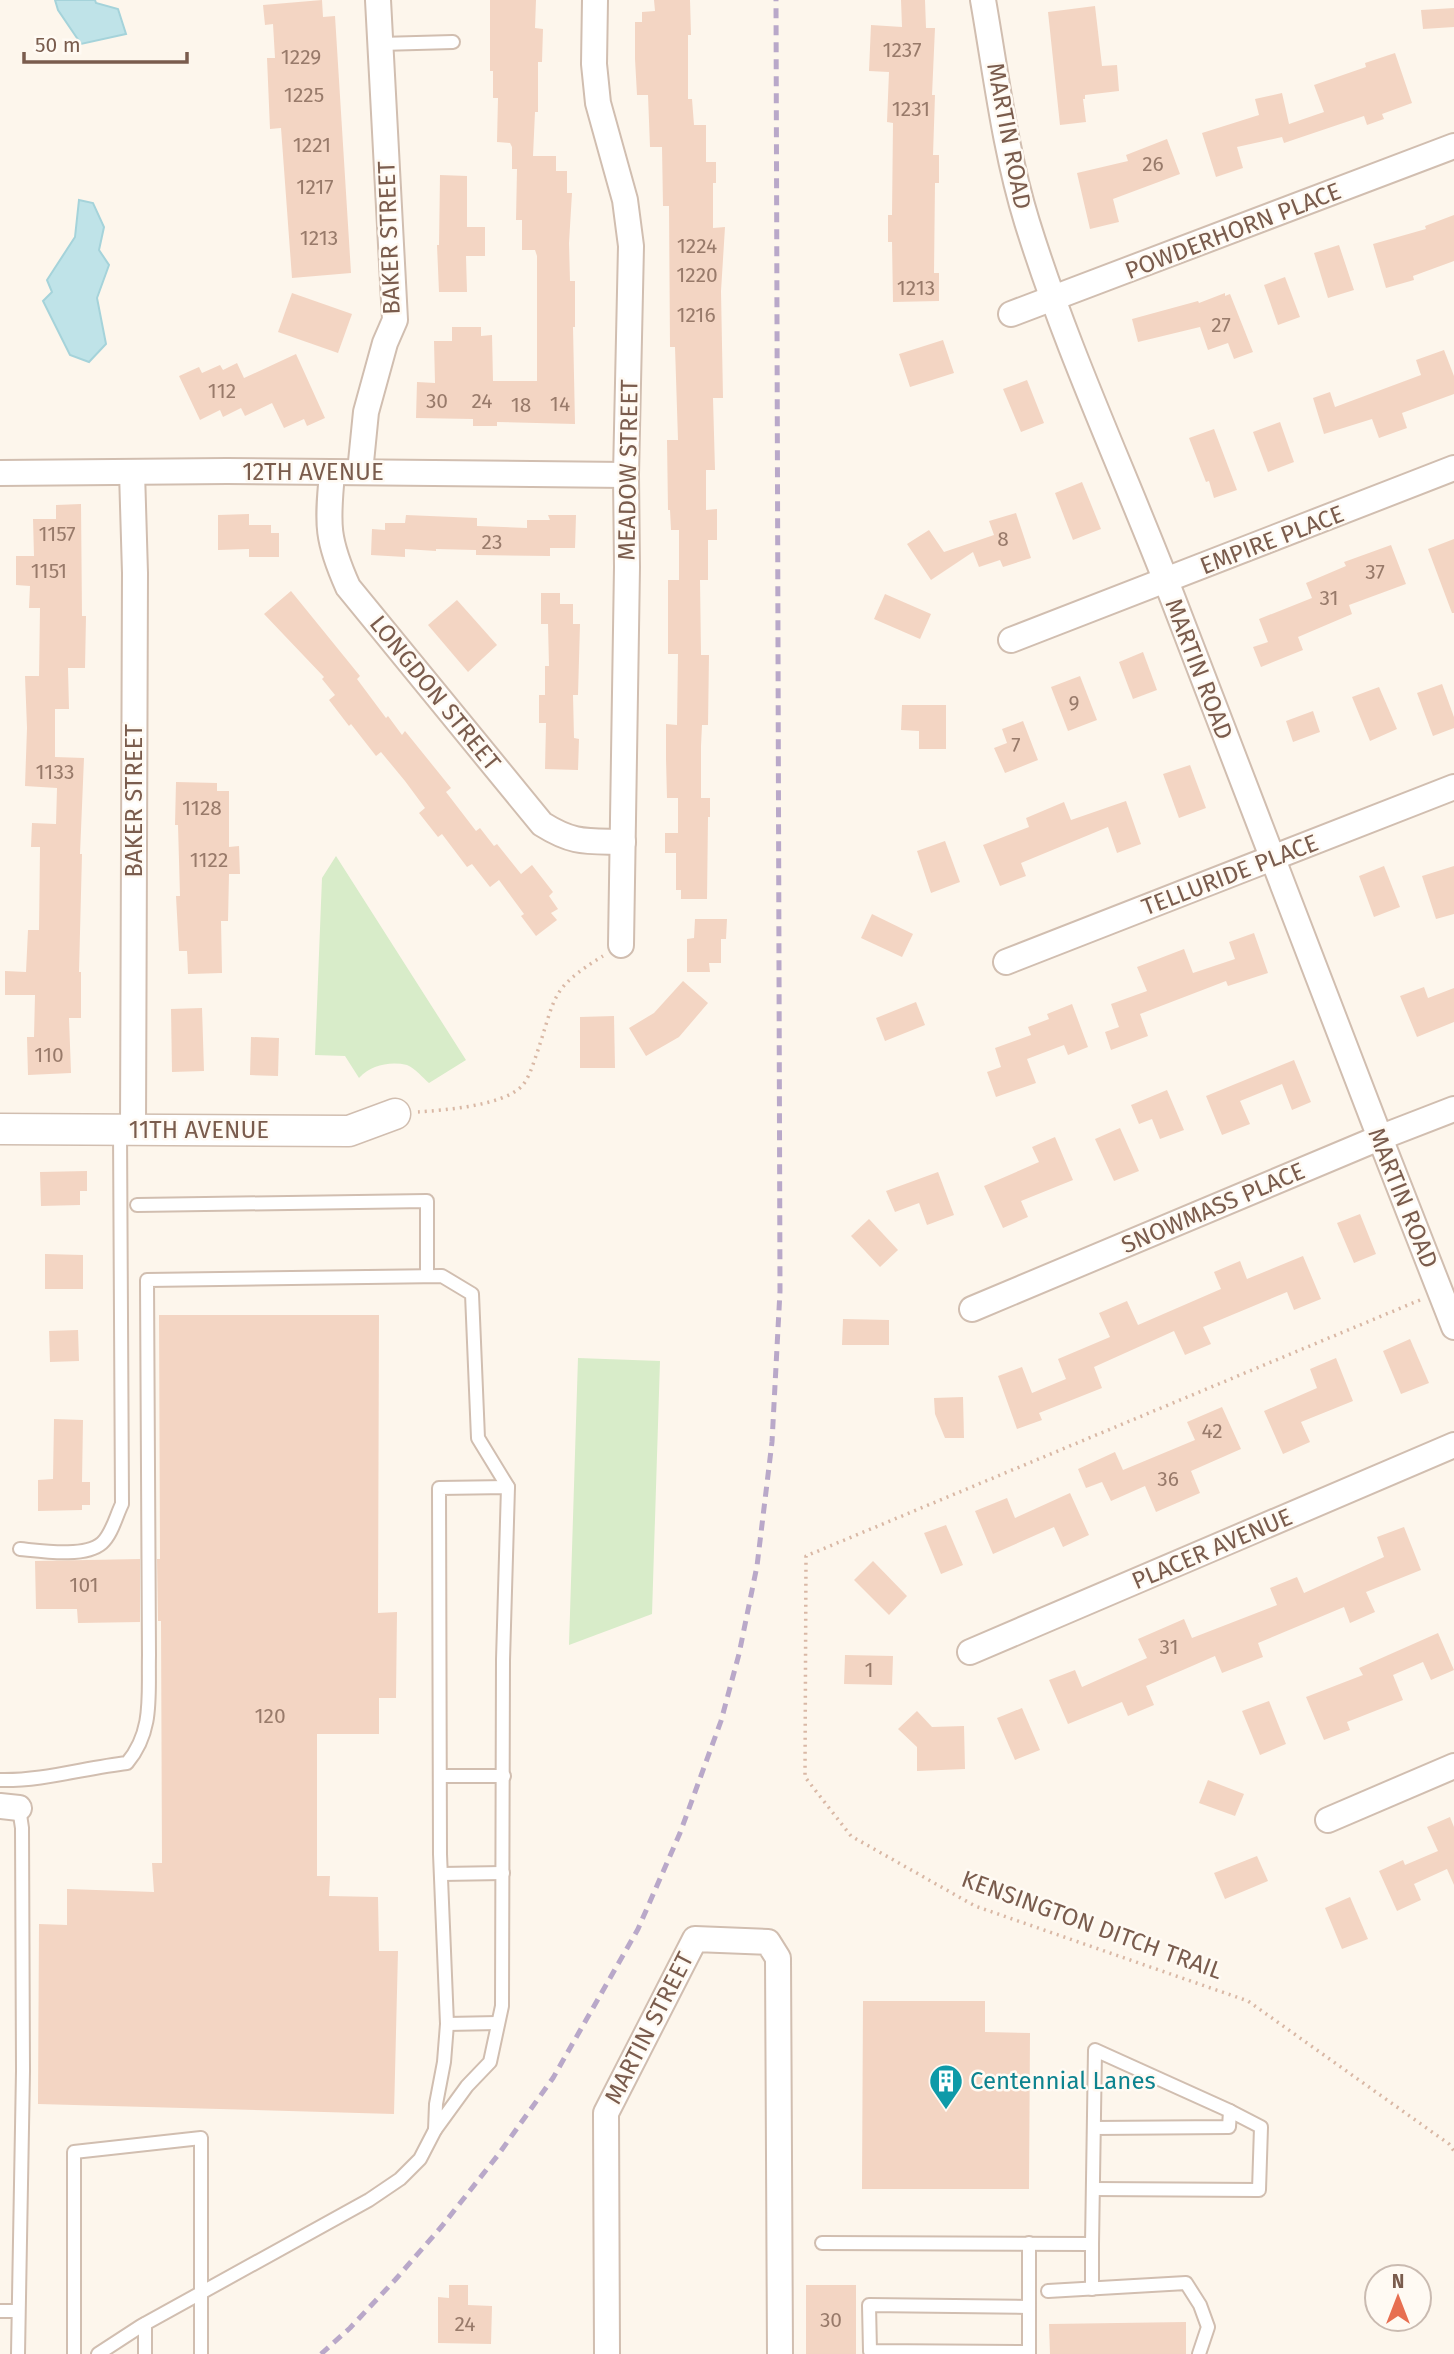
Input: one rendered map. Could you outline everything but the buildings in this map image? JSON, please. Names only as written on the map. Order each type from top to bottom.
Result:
[{"type":"street","name":"BAKER STREET","points":[[360,472],[366,412],[385,342],[395,320],[378,0]]},
{"type":"street","name":"MEADOW STREET","points":[[595,0],[594,64],[598,103],[625,200],[631,246],[621,944]]},
{"type":"street","name":"MARTIN ROAD","points":[[983,0],[1026,220],[1053,299],[1166,581],[1271,860],[1454,1327]]},
{"type":"street","name":"POWDERHORN PLACE","points":[[1011,314],[1454,146]]},
{"type":"street","name":"EMPIRE PLACE","points":[[1011,640],[1454,468]]},
{"type":"street","name":"BAKER STREET","points":[[127,1129],[135,573],[132,472]]},
{"type":"street","name":"12TH AVENUE","points":[[0,473],[360,472],[626,475]]},
{"type":"street","name":"LONGDON STREET","points":[[332,474],[328,521],[333,554],[348,587],[542,824],[564,838],[577,841],[623,842]]},
{"type":"street","name":"TELLURIDE PLACE","points":[[1006,962],[1454,787]]},
{"type":"street","name":"SNOWMASS PLACE","points":[[972,1309],[1454,1109]]},
{"type":"street","name":"11TH AVENUE","points":[[0,1129],[349,1131],[395,1114]]},
{"type":"street","name":"PLACER AVENUE","points":[[970,1652],[1454,1445]]},
{"type":"street","points":[[1328,1821],[1454,1766]]},
{"type":"street","name":"MARTIN STREET","points":[[607,2354],[606,2113],[695,1939],[768,1942],[778,1958],[780,2354]]},
{"type":"lane","points":[[380,44],[453,42]]},
{"type":"lane","points":[[20,1549],[71,1553],[100,1545],[107,1537],[122,1504],[127,1129]]},
{"type":"lane","points":[[136,1205],[427,1201],[427,1276]]},
{"type":"lane","points":[[0,1780],[46,1778],[127,1763],[138,1749],[144,1735],[149,1655],[147,1280],[442,1276],[472,1294],[478,1438],[508,1487],[503,1660],[502,2006],[490,2062],[467,2087],[435,2130],[420,2160],[400,2179],[369,2200],[145,2324],[98,2354]]},
{"type":"lane","points":[[435,2130],[447,2024],[441,1874],[439,1488],[508,1487]]},
{"type":"lane","points":[[440,1776],[504,1776]]},
{"type":"lane","points":[[9,1807],[22,1828],[23,2071],[18,2354]]},
{"type":"lane","points":[[441,1874],[503,1873]]},
{"type":"lane","points":[[447,2024],[498,2023]]},
{"type":"lane","points":[[1092,2289],[1092,2244],[1095,2050],[1261,2127],[1259,2190],[1093,2189]]},
{"type":"lane","points":[[1094,2128],[1229,2127],[1230,2111]]},
{"type":"lane","points":[[74,2354],[74,2152],[201,2138],[201,2354]]},
{"type":"lane","points":[[822,2243],[1092,2244]]},
{"type":"lane","points":[[1029,2243],[1029,2307],[1029,2353],[870,2351],[869,2305],[1029,2307]]},
{"type":"lane","points":[[1048,2291],[1186,2283],[1200,2305],[1208,2327],[1199,2354]]},
{"type":"lane","points":[[0,2311],[18,2311]]},
{"type":"lane","points":[[145,2324],[145,2354]]},
{"type":"path","points":[[395,1114],[444,1110],[499,1099],[521,1087],[531,1070],[551,1004],[562,985],[577,972],[621,944]]},
{"type":"path","name":"KENSINGTON DITCH TRAIL","points":[[1440,1292],[806,1556],[805,1777],[850,1836],[975,1906],[1248,2001],[1449,2144],[1454,2151]]},
{"type":"green space","points":[[336,856],[466,1060],[429,1083],[407,1065],[381,1065],[359,1078],[345,1056],[315,1055],[322,878]]},
{"type":"green space","points":[[578,1358],[660,1361],[652,1614],[569,1645]]},
{"type":"water","points":[[55,0],[95,0],[96,3],[118,9],[126,34],[81,44],[58,10]]},
{"type":"water","points":[[79,200],[93,203],[104,227],[99,250],[109,265],[97,298],[106,344],[89,362],[70,355],[43,301],[52,292],[47,280],[75,237]]},
{"type":"railway","points":[[321,2354],[350,2328],[395,2280],[498,2155],[553,2078],[638,1929],[680,1833],[721,1721],[739,1654],[757,1566],[772,1442],[780,1291],[776,0]]},
{"type":"place","name":"Centennial Lanes","points":[[946,2111]]}]
